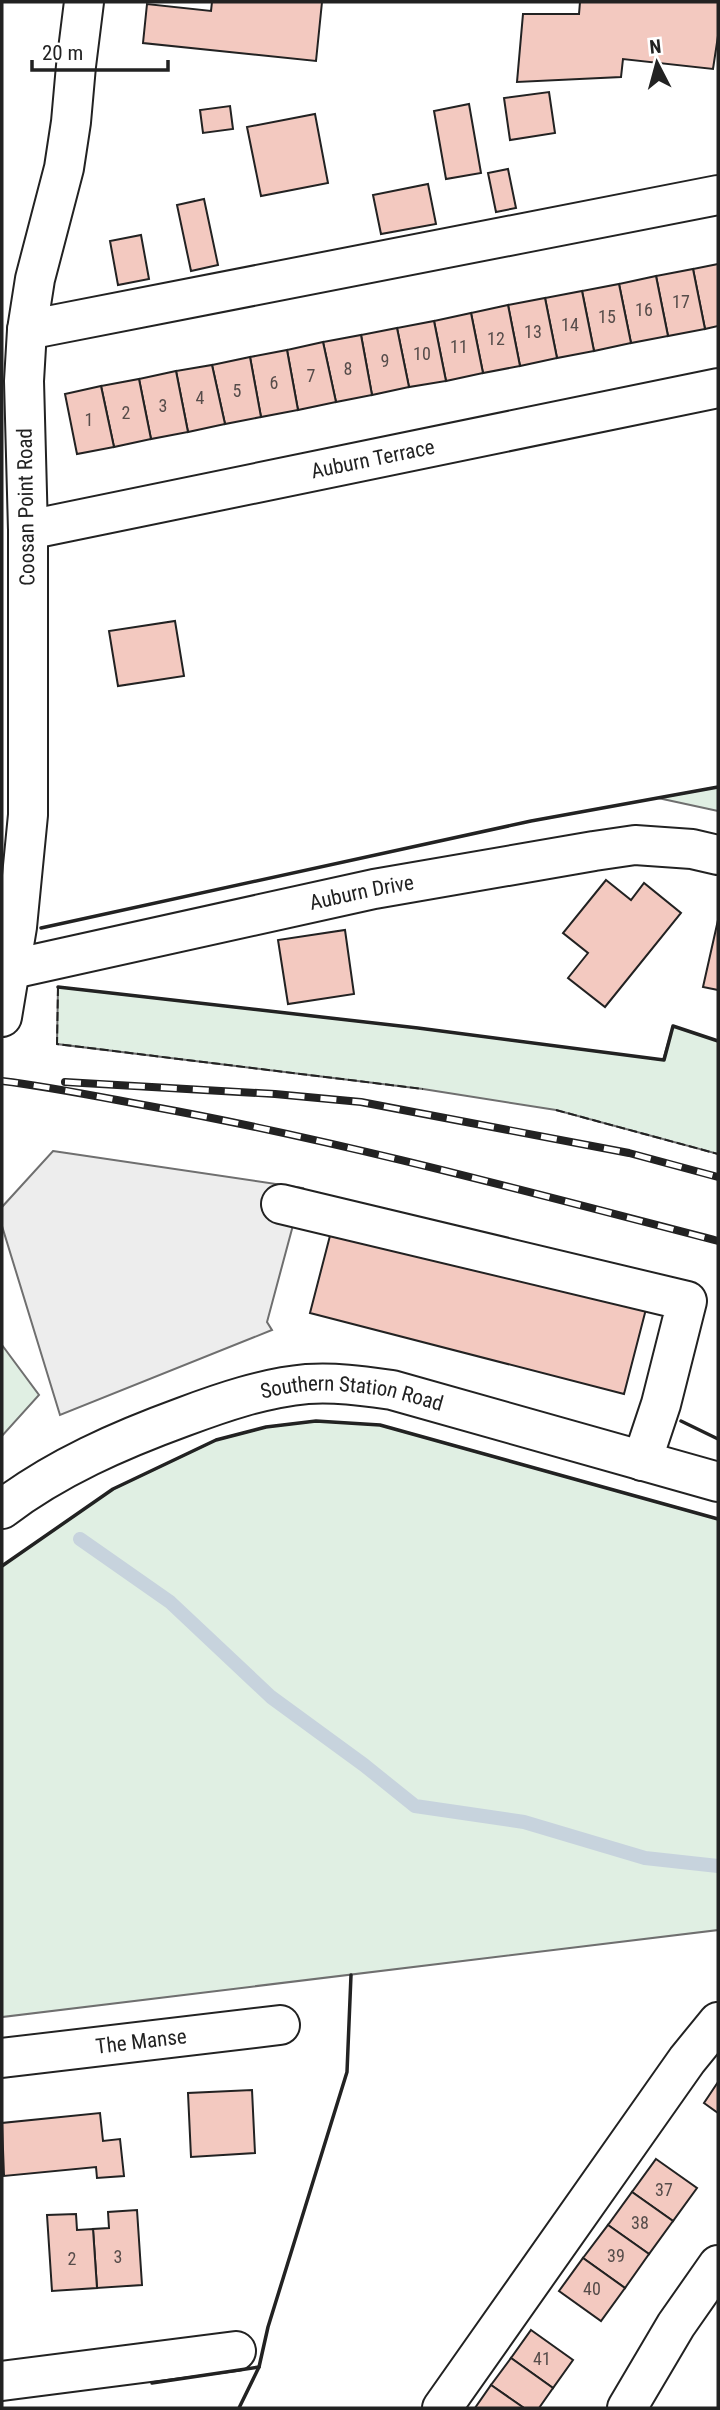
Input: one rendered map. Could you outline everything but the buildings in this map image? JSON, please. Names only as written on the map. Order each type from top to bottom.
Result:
[{"type":"street","name":"Coosan Point Road","points":[[2,1017],[17,927],[28,815],[28,530],[13,379],[27,330],[35,279],[64,167],[84,2]]},
{"type":"street","points":[[27,330],[718,195]]},
{"type":"street","name":"Auburn Terrace","points":[[28,530],[718,388]]},
{"type":"street","name":"Auburn Drive","points":[[8,970],[374,889],[594,851],[635,845],[692,849],[718,855]]},
{"type":"street","points":[[281,1204],[687,1301],[661,1404],[642,1461]]},
{"type":"street","name":"Southern Station Road","points":[[2,1509],[66,1468],[134,1434],[213,1405],[270,1389],[308,1384],[343,1383],[392,1390],[718,1482]]},
{"type":"street","points":[[442,2408],[687,2060],[718,2022]]},
{"type":"street","name":"The Manse","points":[[2,2058],[281,2025]]},
{"type":"street","points":[[627,2408],[676,2325],[718,2265]]},
{"type":"street","points":[[2,2381],[236,2351]]},
{"type":"green space","points":[[718,787],[718,811],[658,798]]},
{"type":"green space","points":[[58,987],[418,1028],[663,1060],[673,1026],[718,1041],[718,1154],[556,1110],[423,1089],[57,1044]]},
{"type":"green space","points":[[2,1345],[39,1395],[2,1436]]},
{"type":"green space","points":[[316,1421],[380,1425],[718,1519],[718,1930],[2,2017],[2,1566],[113,1489],[216,1440],[266,1427]]},
{"type":"shaded area","points":[[53,1151],[303,1188],[267,1322],[272,1330],[60,1415],[2,1226],[2,1207]]},
{"type":"waterway","points":[[80,1539],[170,1602],[271,1697],[415,1806],[524,1822],[645,1858],[718,1866]]},
{"type":"railway","points":[[2,1081],[292,1135],[435,1168],[718,1241]]},
{"type":"railway","points":[[65,1082],[275,1094],[361,1102],[629,1153],[718,1177]]},
{"type":"fence","points":[[58,987],[57,1044],[423,1089]]},
{"type":"fence","points":[[556,1110],[718,1154]]},
{"type":"wall","points":[[41,928],[531,821],[718,787]]},
{"type":"wall","points":[[58,987],[418,1028],[664,1060],[673,1026],[718,1041]]},
{"type":"wall","points":[[2,1566],[113,1489],[216,1440],[266,1427],[316,1421],[380,1425],[718,1519]]},
{"type":"wall","points":[[681,1421],[718,1439]]},
{"type":"wall","points":[[239,2408],[259,2367],[268,2327],[347,2072],[351,1975]]},
{"type":"wall","points":[[152,2383],[259,2367]]}]
